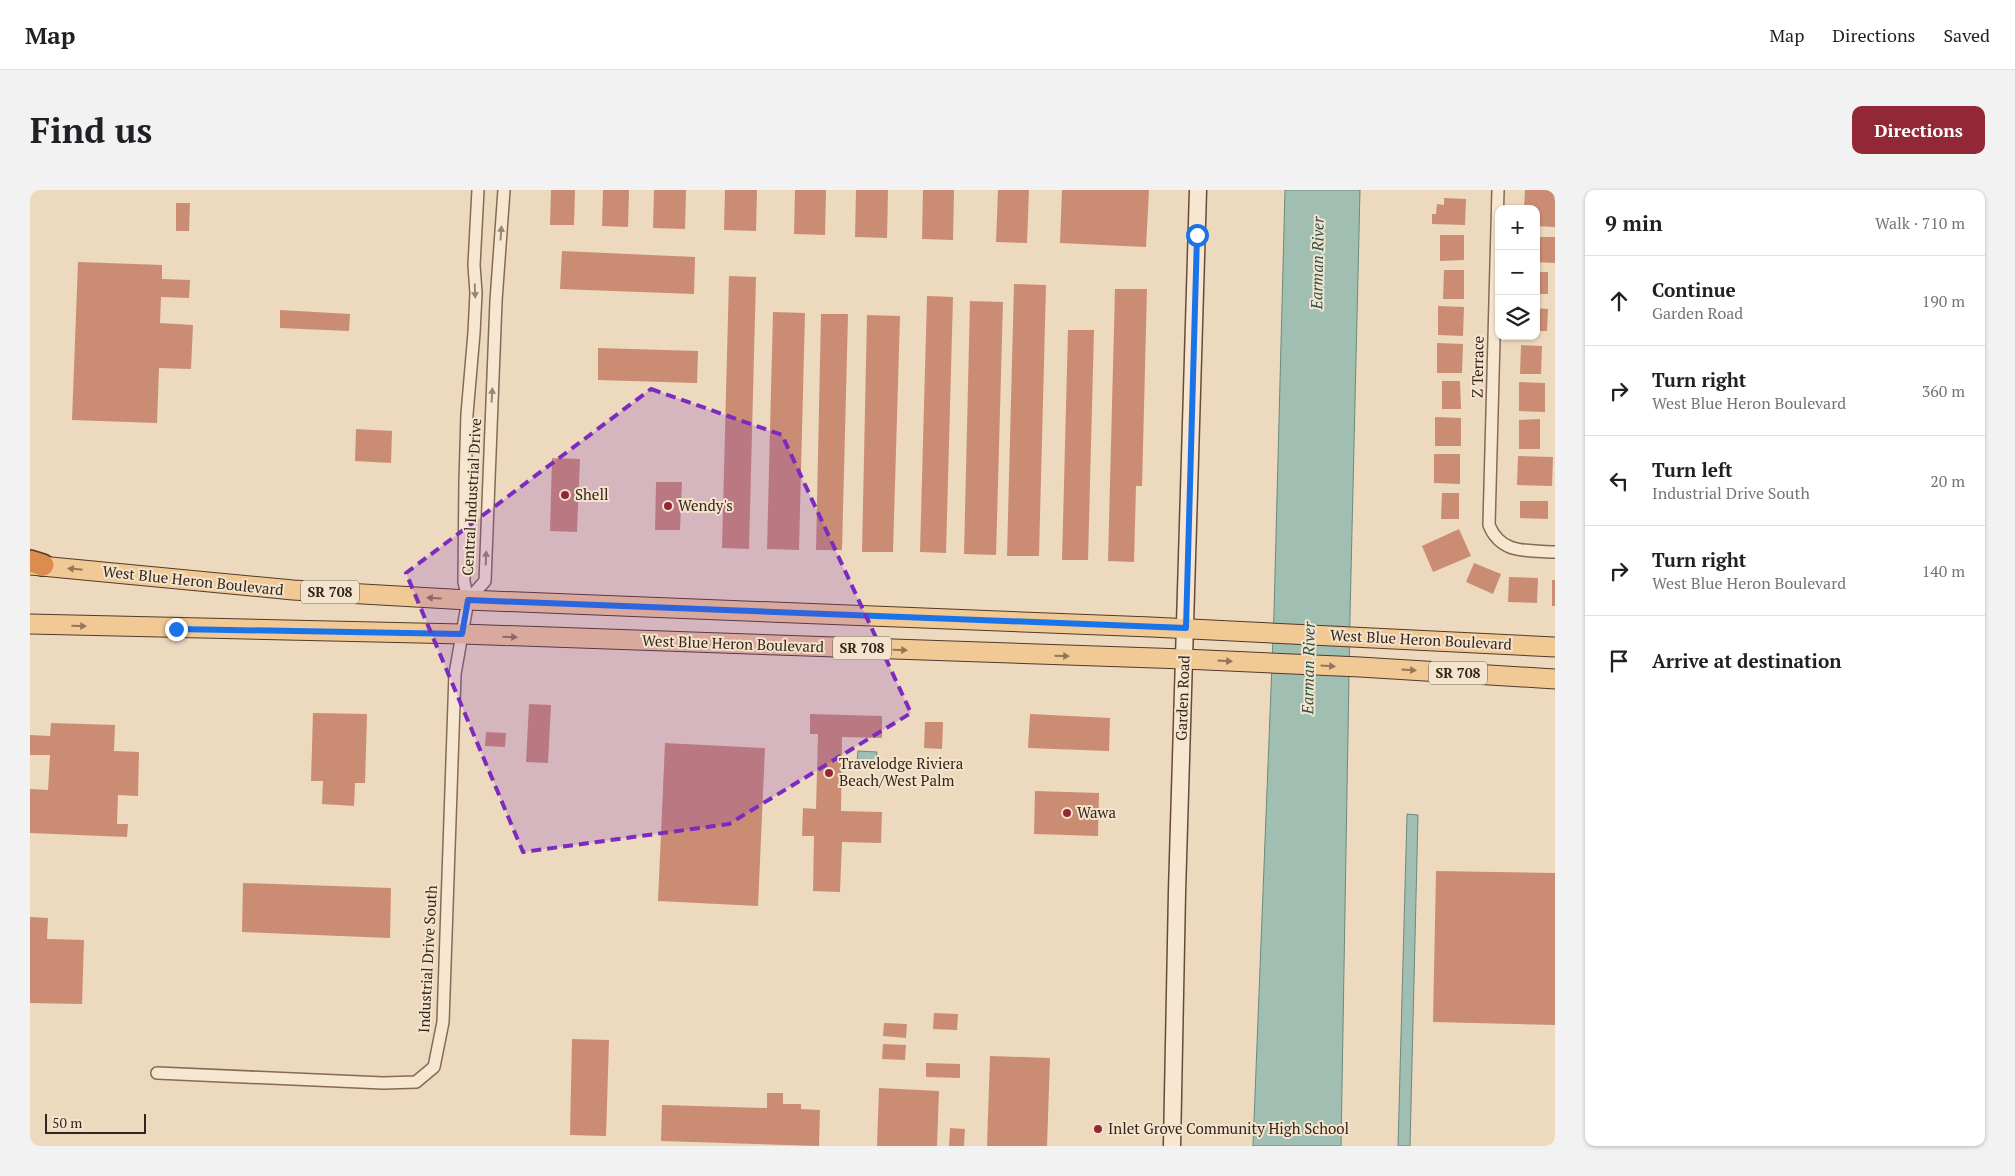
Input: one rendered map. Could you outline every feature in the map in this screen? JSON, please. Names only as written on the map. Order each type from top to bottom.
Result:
[{"type":"main road","name":"West Blue Heron Boulevard","points":[[34,564],[276,589],[468,600],[1186,628],[1555,647]]},
{"type":"main road","name":"West Blue Heron Boulevard","points":[[30,624],[462,634],[1184,659],[1555,679]]},
{"type":"street","name":"Central Industrial Drive","points":[[468,600],[464,582],[466,414],[475,323],[476,293],[474,265],[478,190]]},
{"type":"street","name":"Central Industrial Drive","points":[[468,600],[485,581],[495,319],[504,190]]},
{"type":"street","name":"Garden Road","points":[[1172,1146],[1177,892],[1198,190]]},
{"type":"street","name":"Z Terrace","points":[[1498,190],[1489,525],[1493,534],[1508,547],[1518,550],[1555,552]]},
{"type":"street","name":"Industrial Drive South","points":[[157,1074],[383,1083],[416,1082],[434,1067],[443,1022],[454,674],[468,600]]},
{"type":"highlighted area","points":[[651,389],[782,435],[911,713],[729,824],[523,852],[406,573]]},
{"type":"water","name":"Earman River","points":[[1285,190],[1360,190],[1350,615],[1341,1146],[1253,1146],[1274,613]]},
{"type":"water","points":[[858,751],[877,752],[876,763],[857,762]]},
{"type":"water","points":[[1407,814],[1418,815],[1410,1146],[1398,1146]]},
{"type":"building","points":[[551,190],[575,190],[574,225],[550,225]]},
{"type":"building","points":[[603,190],[629,190],[628,227],[602,226]]},
{"type":"building","points":[[654,190],[686,190],[685,229],[653,228]]},
{"type":"building","points":[[725,190],[757,190],[756,231],[724,230]]},
{"type":"building","points":[[795,190],[826,190],[825,235],[794,234]]},
{"type":"building","points":[[856,190],[888,190],[887,238],[855,237]]},
{"type":"building","points":[[923,190],[954,190],[953,240],[922,239]]},
{"type":"building","points":[[998,190],[1029,190],[1027,243],[996,242]]},
{"type":"building","points":[[1062,190],[1149,190],[1146,247],[1060,243]]},
{"type":"building","points":[[1525,190],[1555,190],[1555,227],[1540,226],[1540,205],[1524,205]]},
{"type":"building","points":[[1444,198],[1466,199],[1465,225],[1432,224],[1432,214],[1436,214],[1437,204],[1444,205]]},
{"type":"building","points":[[176,203],[190,203],[189,231],[176,231]]},
{"type":"building","points":[[1440,235],[1464,235],[1464,260],[1440,261]]},
{"type":"building","points":[[1540,237],[1555,237],[1555,263],[1540,262]]},
{"type":"building","points":[[562,251],[695,257],[694,294],[560,289]]},
{"type":"building","points":[[78,262],[162,265],[162,279],[190,280],[189,298],[161,297],[160,323],[193,325],[191,369],[159,368],[157,423],[72,420]]},
{"type":"building","points":[[1444,270],[1464,270],[1464,299],[1443,299]]},
{"type":"building","points":[[1540,272],[1548,272],[1548,294],[1540,294]]},
{"type":"building","points":[[729,276],[756,277],[749,549],[722,548]]},
{"type":"building","points":[[1014,284],[1046,285],[1039,556],[1007,556]]},
{"type":"building","points":[[1115,289],[1147,289],[1142,486],[1136,486],[1134,562],[1108,561]]},
{"type":"building","points":[[927,296],[953,297],[946,553],[920,552]]},
{"type":"building","points":[[970,301],[1003,302],[996,555],[964,554]]},
{"type":"building","points":[[1438,306],[1464,307],[1463,336],[1438,335]]},
{"type":"building","points":[[1540,308],[1548,309],[1547,331],[1540,331]]},
{"type":"building","points":[[280,310],[350,314],[349,331],[280,328]]},
{"type":"building","points":[[773,312],[805,313],[799,550],[767,549]]},
{"type":"building","points":[[821,314],[848,314],[842,550],[816,550]]},
{"type":"building","points":[[867,315],[900,316],[893,552],[862,552]]},
{"type":"building","points":[[1068,330],[1094,330],[1088,560],[1062,560]]},
{"type":"building","points":[[1437,343],[1463,344],[1462,373],[1437,373]]},
{"type":"building","points":[[1521,345],[1542,346],[1541,374],[1520,374]]},
{"type":"building","points":[[598,348],[698,351],[697,383],[598,380]]},
{"type":"building","points":[[1442,381],[1460,381],[1461,409],[1442,409]]},
{"type":"building","points":[[1519,382],[1545,383],[1545,412],[1519,411]]},
{"type":"building","points":[[1435,417],[1461,418],[1461,446],[1435,446]]},
{"type":"building","points":[[1540,419],[1540,449],[1519,449],[1519,420]]},
{"type":"building","points":[[356,429],[392,431],[391,463],[355,461]]},
{"type":"building","points":[[1434,454],[1460,454],[1460,484],[1434,483]]},
{"type":"building","points":[[1518,456],[1553,457],[1552,486],[1517,485]]},
{"type":"building","name":"Shell","points":[[552,458],[580,459],[577,532],[550,531]]},
{"type":"building","name":"Wendy's","points":[[656,482],[682,482],[680,530],[655,530]]},
{"type":"building","points":[[1442,493],[1459,493],[1459,519],[1441,519]]},
{"type":"building","points":[[1520,501],[1548,501],[1548,519],[1520,518]]},
{"type":"building","points":[[1459,529],[1471,556],[1433,572],[1422,546]]},
{"type":"building","points":[[1474,563],[1501,574],[1493,594],[1466,582]]},
{"type":"building","points":[[1509,577],[1538,578],[1537,603],[1508,602]]},
{"type":"building","points":[[1552,580],[1555,580],[1555,606],[1552,606]]},
{"type":"building","points":[[529,704],[551,705],[548,763],[526,762]]},
{"type":"building","points":[[313,713],[367,714],[365,783],[355,783],[354,806],[322,804],[323,781],[311,781]]},
{"type":"building","name":"Travelodge Riviera Beach/West Palm","points":[[810,714],[882,716],[882,738],[842,737],[841,811],[882,812],[881,843],[842,842],[840,892],[813,891],[814,836],[802,836],[803,808],[816,809],[818,734],[810,734]]},
{"type":"building","points":[[1030,714],[1110,718],[1109,751],[1028,748]]},
{"type":"building","points":[[925,722],[943,722],[942,749],[924,748]]},
{"type":"building","points":[[51,723],[115,725],[114,751],[139,752],[138,796],[118,795],[117,824],[128,824],[127,837],[30,833],[30,789],[48,790],[50,755],[30,755],[30,735],[50,736]]},
{"type":"building","points":[[486,732],[506,733],[505,747],[485,746]]},
{"type":"building","points":[[665,743],[765,748],[758,906],[658,901]]},
{"type":"building","name":"Wawa","points":[[1035,791],[1099,793],[1098,836],[1034,834]]},
{"type":"building","points":[[1436,871],[1555,873],[1555,1025],[1433,1022]]},
{"type":"building","points":[[243,883],[391,888],[390,938],[242,932]]},
{"type":"building","points":[[30,917],[48,918],[47,939],[84,940],[82,1004],[30,1003]]},
{"type":"building","points":[[934,1013],[958,1014],[957,1030],[933,1029]]},
{"type":"building","points":[[884,1023],[907,1024],[906,1038],[883,1036]]},
{"type":"building","points":[[572,1039],[609,1040],[606,1136],[570,1135]]},
{"type":"building","points":[[883,1044],[906,1045],[905,1060],[882,1059]]},
{"type":"building","points":[[990,1056],[1050,1058],[1047,1146],[987,1146]]},
{"type":"building","points":[[926,1063],[960,1064],[960,1078],[926,1077]]},
{"type":"building","points":[[879,1088],[939,1091],[937,1146],[877,1146]]},
{"type":"building","points":[[767,1093],[783,1093],[783,1104],[801,1104],[801,1109],[820,1110],[819,1146],[661,1141],[662,1105],[767,1108]]},
{"type":"building","points":[[950,1128],[965,1129],[964,1146],[949,1146]]},
{"type":"place","name":"Shell","points":[[565,495]]},
{"type":"place","name":"Wendy's","points":[[668,506]]},
{"type":"place","name":"Travelodge Riviera Beach/West Palm","points":[[829,773]]},
{"type":"place","name":"Wawa","points":[[1067,813]]},
{"type":"place","name":"Inlet Grove Community High School","points":[[1098,1129]]},
{"type":"route","points":[[176,629],[462,634],[468,600],[1186,628],[1197,235]]}]
